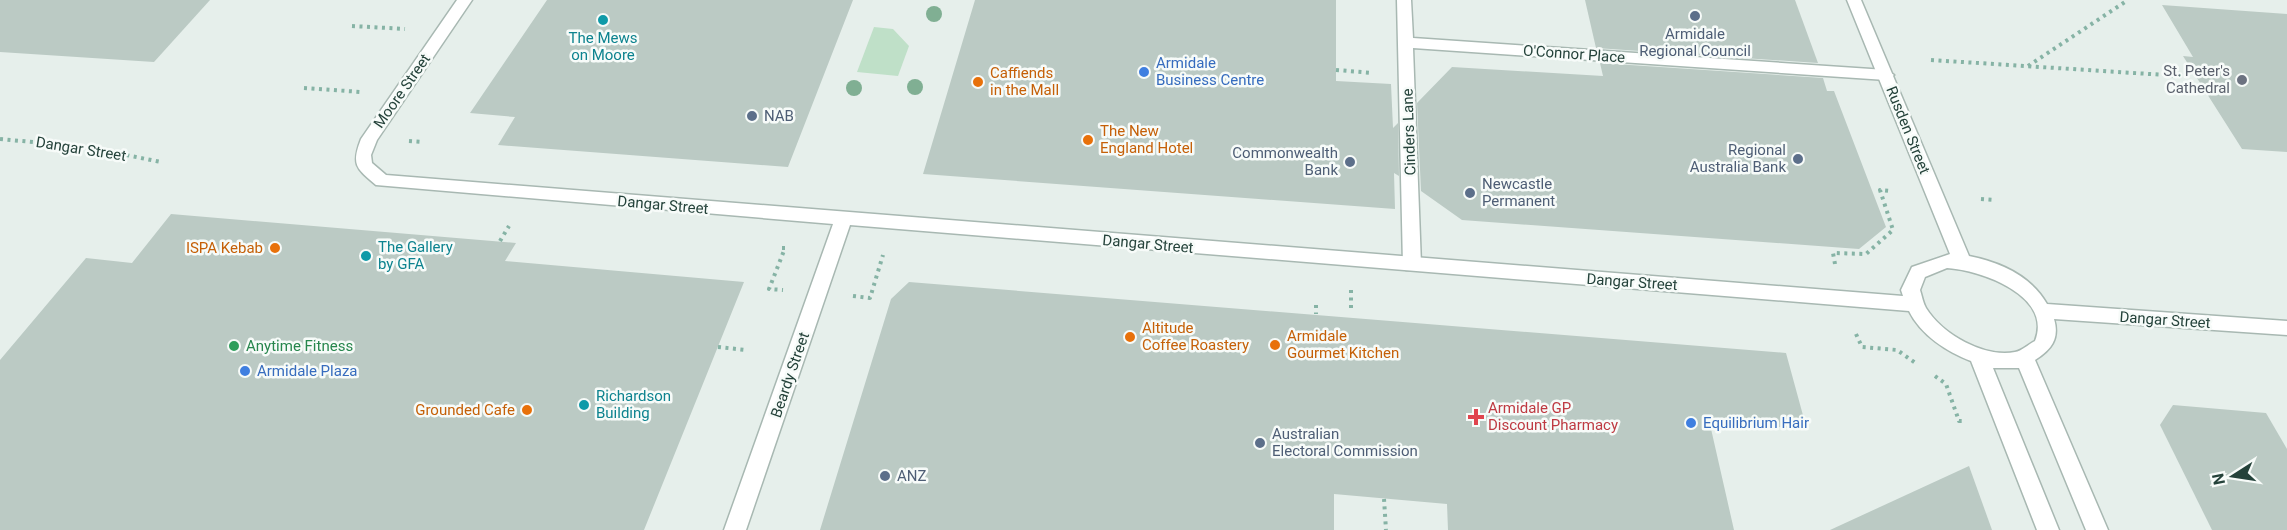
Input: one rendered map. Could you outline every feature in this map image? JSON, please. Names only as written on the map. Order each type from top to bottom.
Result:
[{"type":"street","name":"Moore Street","points":[[382,181],[364,165],[363,155],[369,139],[465,0]]},
{"type":"street","name":"Cinders Lane","points":[[1404,0],[1412,265]]},
{"type":"street","name":"Rusden Street","points":[[1854,0],[1962,261]]},
{"type":"street","name":"O'Connor Place","points":[[1406,42],[1886,75]]},
{"type":"street","name":"Dangar Street","points":[[382,181],[843,220],[1913,304]]},
{"type":"street","name":"Beardy Street","points":[[735,530],[843,220]]},
{"type":"street","points":[[1962,261],[1994,270],[2023,288],[2042,311],[2047,334],[2044,344],[2025,357],[1995,360],[1979,356],[1945,340],[1920,317],[1913,304],[1910,291],[1913,280],[1920,270],[1931,264],[1962,261]]},
{"type":"street","name":"Dangar Street","points":[[2042,311],[2287,328]]},
{"type":"street","points":[[1979,356],[2048,530]]},
{"type":"street","points":[[2025,357],[2097,530]]},
{"type":"path","points":[[2027,66],[2128,0]]},
{"type":"path","points":[[352,26],[406,29]]},
{"type":"path","points":[[1931,60],[2181,76]]},
{"type":"path","points":[[304,88],[361,92]]},
{"type":"path","name":"Dangar Street","points":[[0,139],[86,147],[161,162]]},
{"type":"path","points":[[1835,264],[1833,253],[1866,254],[1893,230],[1880,190],[1890,191]]},
{"type":"path","points":[[1981,199],[1995,200]]},
{"type":"path","points":[[501,241],[509,226]]},
{"type":"path","points":[[775,247],[785,248],[769,289],[789,291]]},
{"type":"path","points":[[849,296],[870,298],[882,260]]},
{"type":"path","points":[[1351,296],[1352,308]]},
{"type":"path","points":[[1316,305],[1316,314]]},
{"type":"path","points":[[1855,332],[1862,347],[1897,350],[1946,384],[1959,421],[1970,422]]},
{"type":"path","points":[[718,347],[746,350]]},
{"type":"path","points":[[1384,499],[1386,530]]},
{"type":"green space","points":[[874,27],[893,29],[909,46],[898,76],[857,72]]},
{"type":"building","points":[[0,0],[210,0],[154,62],[0,52]]},
{"type":"building","points":[[547,0],[853,0],[788,167],[498,145],[515,117],[470,113]]},
{"type":"building","points":[[975,0],[1336,0],[1336,81],[1391,84],[1393,128],[1398,123],[1399,176],[1394,173],[1395,209],[923,174]]},
{"type":"building","name":"Armidale Regional Council","points":[[1585,0],[1795,0],[1818,63],[1596,48]]},
{"type":"building","name":"St. Peter's Cathedral","points":[[2162,5],[2287,14],[2287,152],[2242,149],[2183,56],[2193,57]]},
{"type":"building","points":[[1600,63],[1823,78],[1827,91],[1834,91],[1886,227],[1859,249],[1462,220],[1421,191],[1417,103],[1452,67],[1603,76]]},
{"type":"building","name":"Armidale Plaza","points":[[171,214],[516,243],[505,261],[744,282],[644,530],[0,530],[0,360],[86,258],[132,263]]},
{"type":"building","points":[[909,282],[1786,353],[1807,430],[1709,420],[1734,530],[1448,530],[1447,504],[1334,494],[1334,530],[820,530],[891,299]]},
{"type":"building","points":[[2173,405],[2266,413],[2287,449],[2287,530],[2212,530],[2160,425]]},
{"type":"building","points":[[1969,466],[1992,530],[1830,530]]},
{"type":"place","name":"Armidale Regional Council","points":[[1695,16]]},
{"type":"place","name":"The Mews on Moore","points":[[603,20]]},
{"type":"place","name":"Armidale Business Centre","points":[[1144,72]]},
{"type":"place","name":"St. Peter's Cathedral","points":[[2242,80]]},
{"type":"place","name":"Caffiends in the Mall","points":[[978,82]]},
{"type":"place","name":"NAB","points":[[752,116]]},
{"type":"place","name":"The New England Hotel","points":[[1088,140]]},
{"type":"place","name":"Regional Australia Bank","points":[[1798,159]]},
{"type":"place","name":"Commonwealth Bank","points":[[1350,162]]},
{"type":"place","name":"Newcastle Permanent","points":[[1470,193]]},
{"type":"place","name":"ISPA Kebab","points":[[275,248]]},
{"type":"place","name":"The Gallery by GFA","points":[[366,256]]},
{"type":"place","name":"Altitude Coffee Roastery","points":[[1130,337]]},
{"type":"place","name":"Armidale Gourmet Kitchen","points":[[1275,345]]},
{"type":"place","name":"Anytime Fitness","points":[[234,346]]},
{"type":"place","name":"Armidale Plaza","points":[[245,371]]},
{"type":"place","name":"Richardson Building","points":[[584,405]]},
{"type":"place","name":"Grounded Cafe","points":[[527,410]]},
{"type":"place","name":"Armidale GP Discount Pharmacy","points":[[1476,417]]},
{"type":"place","name":"Equilibrium Hair","points":[[1691,423]]},
{"type":"place","name":"Australian Electoral Commission","points":[[1260,443]]},
{"type":"place","name":"ANZ","points":[[885,476]]}]
